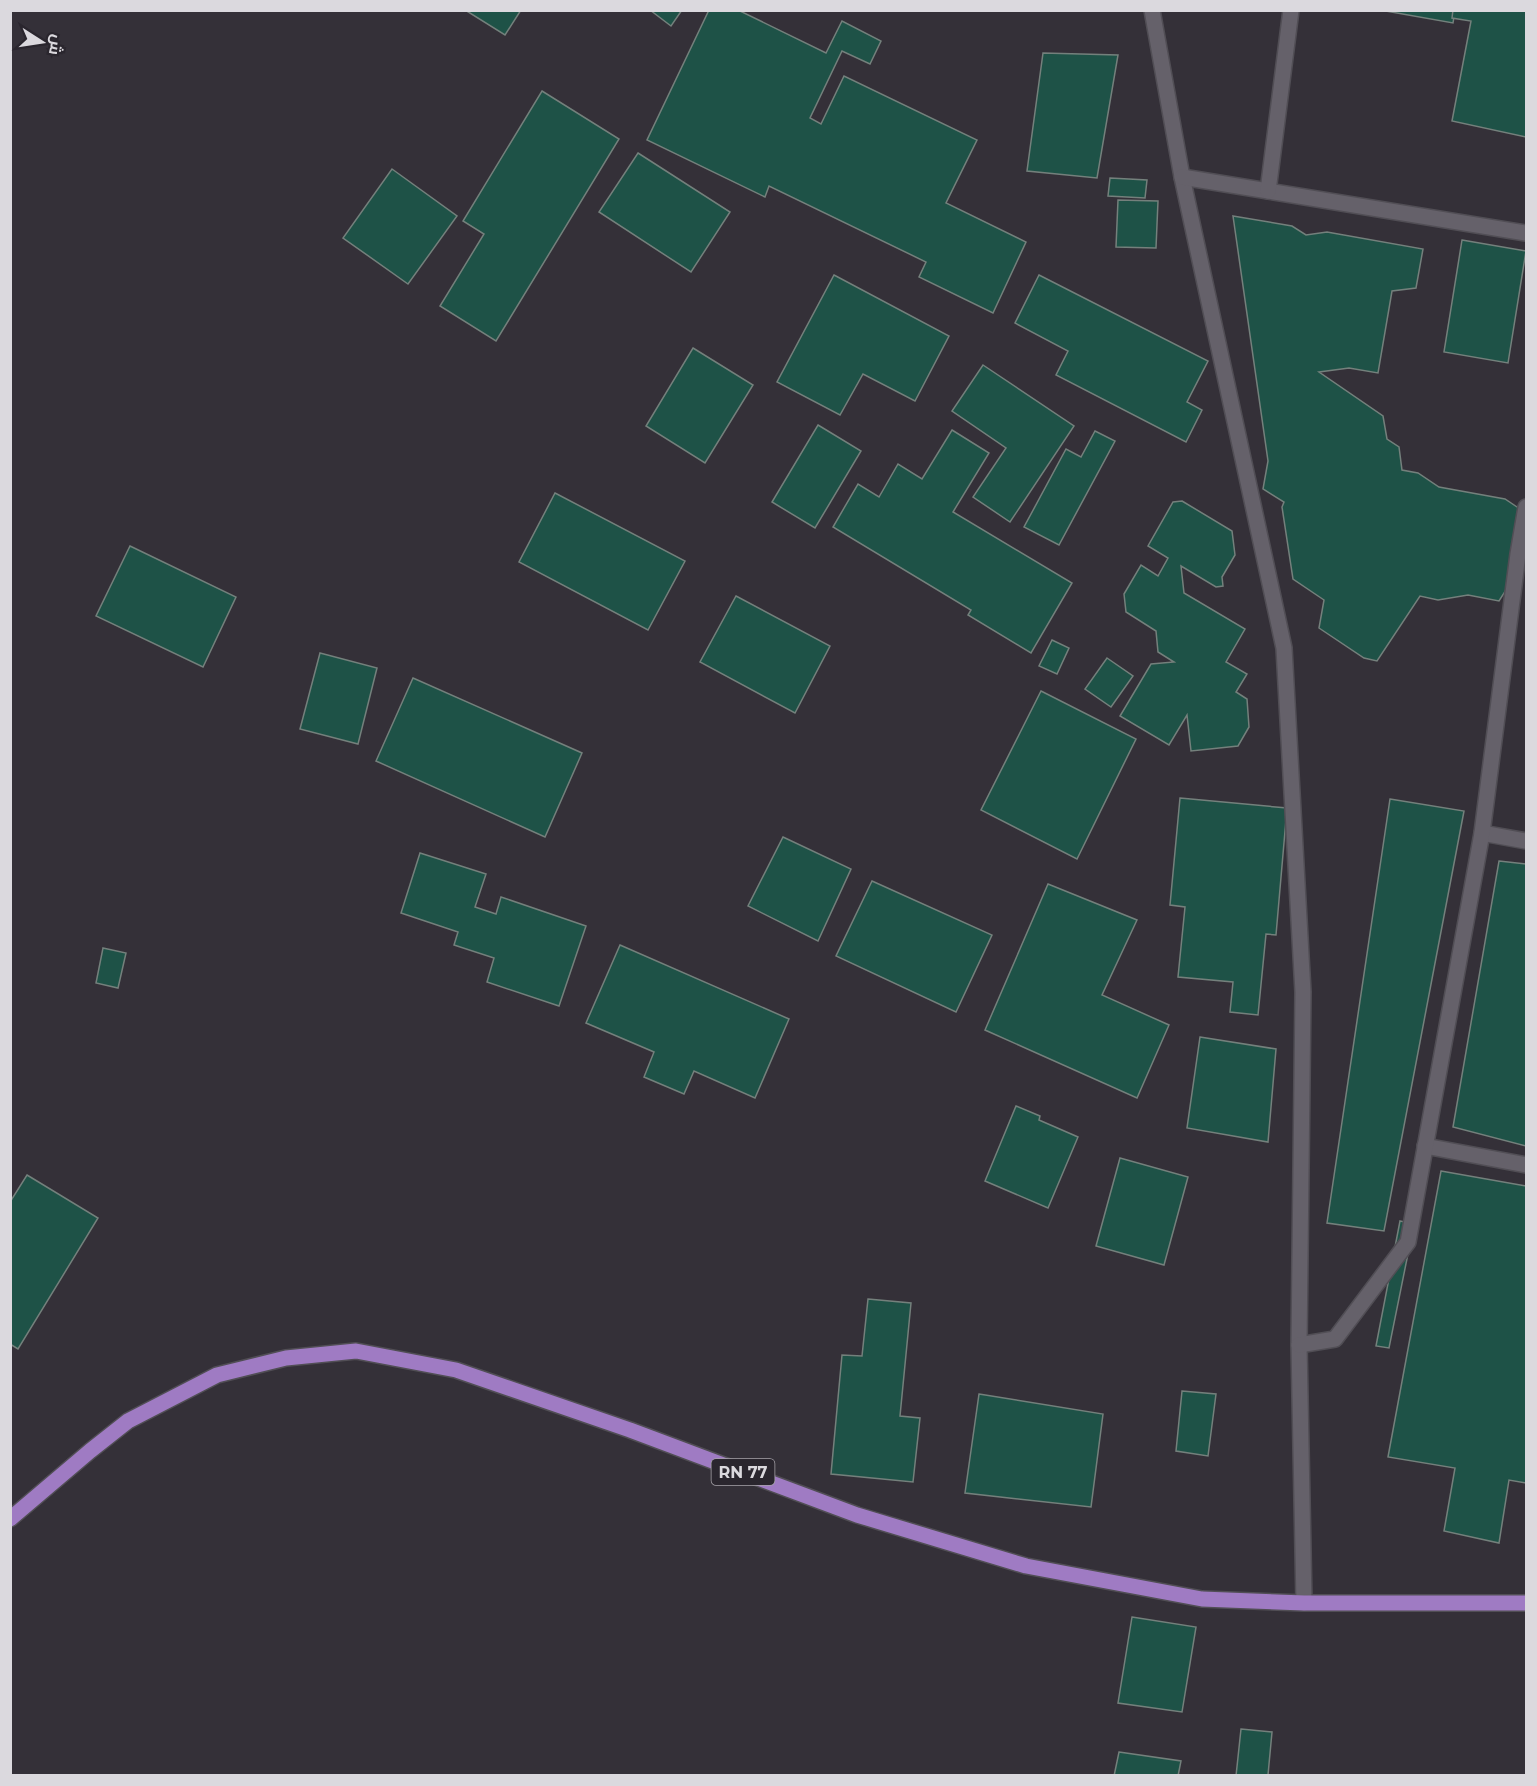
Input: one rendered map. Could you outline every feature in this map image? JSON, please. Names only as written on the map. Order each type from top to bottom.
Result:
[{"type":"main road","name":"RN 77","points":[[10,1519],[128,1421],[217,1375],[286,1358],[356,1351],[456,1370],[630,1430],[857,1515],[1026,1566],[1202,1599],[1304,1603],[1527,1603]]},
{"type":"street","points":[[1152,10],[1182,177],[1284,648],[1303,992],[1299,1345],[1304,1603]]},
{"type":"street","points":[[1268,191],[1291,10]]},
{"type":"street","points":[[1182,177],[1527,233]]},
{"type":"street","points":[[1299,1345],[1335,1339],[1408,1242],[1482,834],[1527,507]]},
{"type":"street","points":[[1482,834],[1527,841]]},
{"type":"street","points":[[1425,1146],[1527,1165]]},
{"type":"building","points":[[465,10],[521,10],[505,35]]},
{"type":"building","points":[[650,10],[682,10],[671,26]]},
{"type":"building","points":[[709,10],[738,10],[826,53],[842,21],[881,41],[870,64],[842,51],[810,118],[821,124],[844,76],[977,140],[946,203],[1026,242],[993,313],[919,277],[926,262],[769,186],[765,197],[647,140]]},
{"type":"building","points":[[1380,10],[1455,10],[1453,23]]},
{"type":"building","points":[[1453,10],[1526,10],[1526,137],[1452,121],[1471,21],[1452,18]]},
{"type":"building","points":[[1043,53],[1118,55],[1097,178],[1027,171]]},
{"type":"building","points":[[542,91],[619,139],[496,341],[440,306],[484,234],[463,221]]},
{"type":"building","points":[[638,153],[730,212],[691,272],[599,212]]},
{"type":"building","points":[[392,169],[457,216],[408,284],[343,238]]},
{"type":"building","points":[[1110,178],[1147,180],[1145,198],[1108,196]]},
{"type":"building","points":[[1118,200],[1158,201],[1156,248],[1116,247]]},
{"type":"building","points":[[1233,216],[1292,226],[1306,235],[1327,232],[1423,249],[1416,288],[1392,291],[1378,373],[1349,368],[1319,372],[1383,416],[1387,439],[1399,447],[1402,470],[1418,473],[1439,487],[1505,499],[1520,509],[1506,590],[1499,601],[1468,595],[1438,600],[1420,596],[1377,661],[1364,658],[1319,628],[1324,600],[1293,579],[1282,507],[1284,502],[1263,489],[1268,461]]},
{"type":"building","points":[[1462,240],[1526,251],[1508,363],[1444,352]]},
{"type":"building","points":[[834,275],[949,336],[915,401],[863,374],[840,415],[777,382]]},
{"type":"building","points":[[1039,275],[1208,361],[1187,402],[1202,410],[1186,442],[1056,375],[1068,351],[1015,323]]},
{"type":"building","points":[[693,348],[753,385],[705,463],[646,426]]},
{"type":"building","points":[[983,365],[1074,426],[1010,522],[973,497],[1006,448],[952,411]]},
{"type":"building","points":[[818,425],[861,451],[815,528],[772,502]]},
{"type":"building","points":[[952,430],[989,453],[953,512],[1072,583],[1031,653],[968,615],[971,610],[833,527],[858,484],[879,497],[898,464],[922,479]]},
{"type":"building","points":[[1095,431],[1115,441],[1059,545],[1024,527],[1066,449],[1081,457]]},
{"type":"building","points":[[555,493],[685,561],[648,630],[519,562]]},
{"type":"building","points":[[1182,501],[1232,531],[1235,555],[1222,577],[1223,586],[1216,587],[1181,566],[1184,593],[1245,629],[1226,662],[1247,674],[1236,692],[1247,699],[1249,727],[1238,746],[1191,751],[1187,715],[1169,745],[1120,716],[1151,664],[1174,662],[1158,652],[1156,631],[1126,612],[1124,594],[1141,565],[1158,576],[1168,558],[1148,546],[1173,502]]},
{"type":"building","points":[[130,546],[236,597],[203,667],[96,616]]},
{"type":"building","points":[[736,596],[830,646],[795,713],[700,662]]},
{"type":"building","points":[[1052,640],[1069,648],[1057,674],[1039,666]]},
{"type":"building","points":[[320,653],[377,668],[358,744],[300,729]]},
{"type":"building","points":[[1107,658],[1133,676],[1111,707],[1085,689]]},
{"type":"building","points":[[413,678],[582,753],[545,837],[376,761]]},
{"type":"building","points":[[1041,691],[1136,739],[1077,859],[981,810]]},
{"type":"building","points":[[1180,798],[1287,808],[1276,935],[1266,934],[1258,1015],[1230,1012],[1233,982],[1178,977],[1185,907],[1170,905]]},
{"type":"building","points":[[1390,799],[1464,811],[1384,1231],[1327,1223]]},
{"type":"building","points":[[783,837],[851,869],[818,941],[748,906]]},
{"type":"building","points":[[420,853],[486,874],[475,907],[496,914],[501,897],[586,926],[559,1006],[487,982],[494,958],[454,945],[458,932],[401,913]]},
{"type":"building","points":[[1499,861],[1526,864],[1526,1146],[1453,1127]]},
{"type":"building","points":[[872,881],[992,935],[956,1012],[836,956]]},
{"type":"building","points":[[1048,884],[1137,920],[1102,995],[1169,1025],[1137,1098],[985,1030]]},
{"type":"building","points":[[620,945],[789,1019],[755,1098],[694,1071],[684,1094],[644,1077],[654,1052],[586,1023]]},
{"type":"building","points":[[103,948],[126,953],[118,988],[96,983]]},
{"type":"building","points":[[1200,1037],[1276,1049],[1268,1142],[1187,1128]]},
{"type":"building","points":[[1016,1106],[1040,1116],[1039,1120],[1078,1137],[1048,1208],[985,1181]]},
{"type":"building","points":[[1120,1158],[1188,1177],[1164,1265],[1096,1246]]},
{"type":"building","points":[[1441,1171],[1526,1186],[1526,1483],[1509,1480],[1499,1543],[1444,1531],[1455,1468],[1388,1457]]},
{"type":"building","points":[[27,1175],[98,1218],[18,1349],[10,1344],[10,1202]]},
{"type":"building","points":[[1400,1221],[1414,1224],[1389,1348],[1376,1346]]},
{"type":"building","points":[[868,1299],[911,1303],[900,1416],[920,1418],[913,1482],[831,1474],[842,1355],[862,1356]]},
{"type":"building","points":[[1182,1391],[1216,1394],[1208,1456],[1176,1451]]},
{"type":"building","points":[[979,1394],[1103,1414],[1091,1507],[965,1493]]},
{"type":"building","points":[[1132,1617],[1196,1627],[1182,1712],[1118,1703]]},
{"type":"building","points":[[1241,1729],[1272,1732],[1268,1775],[1273,1776],[1236,1776]]},
{"type":"building","points":[[1119,1752],[1181,1761],[1178,1776],[1114,1776]]}]
